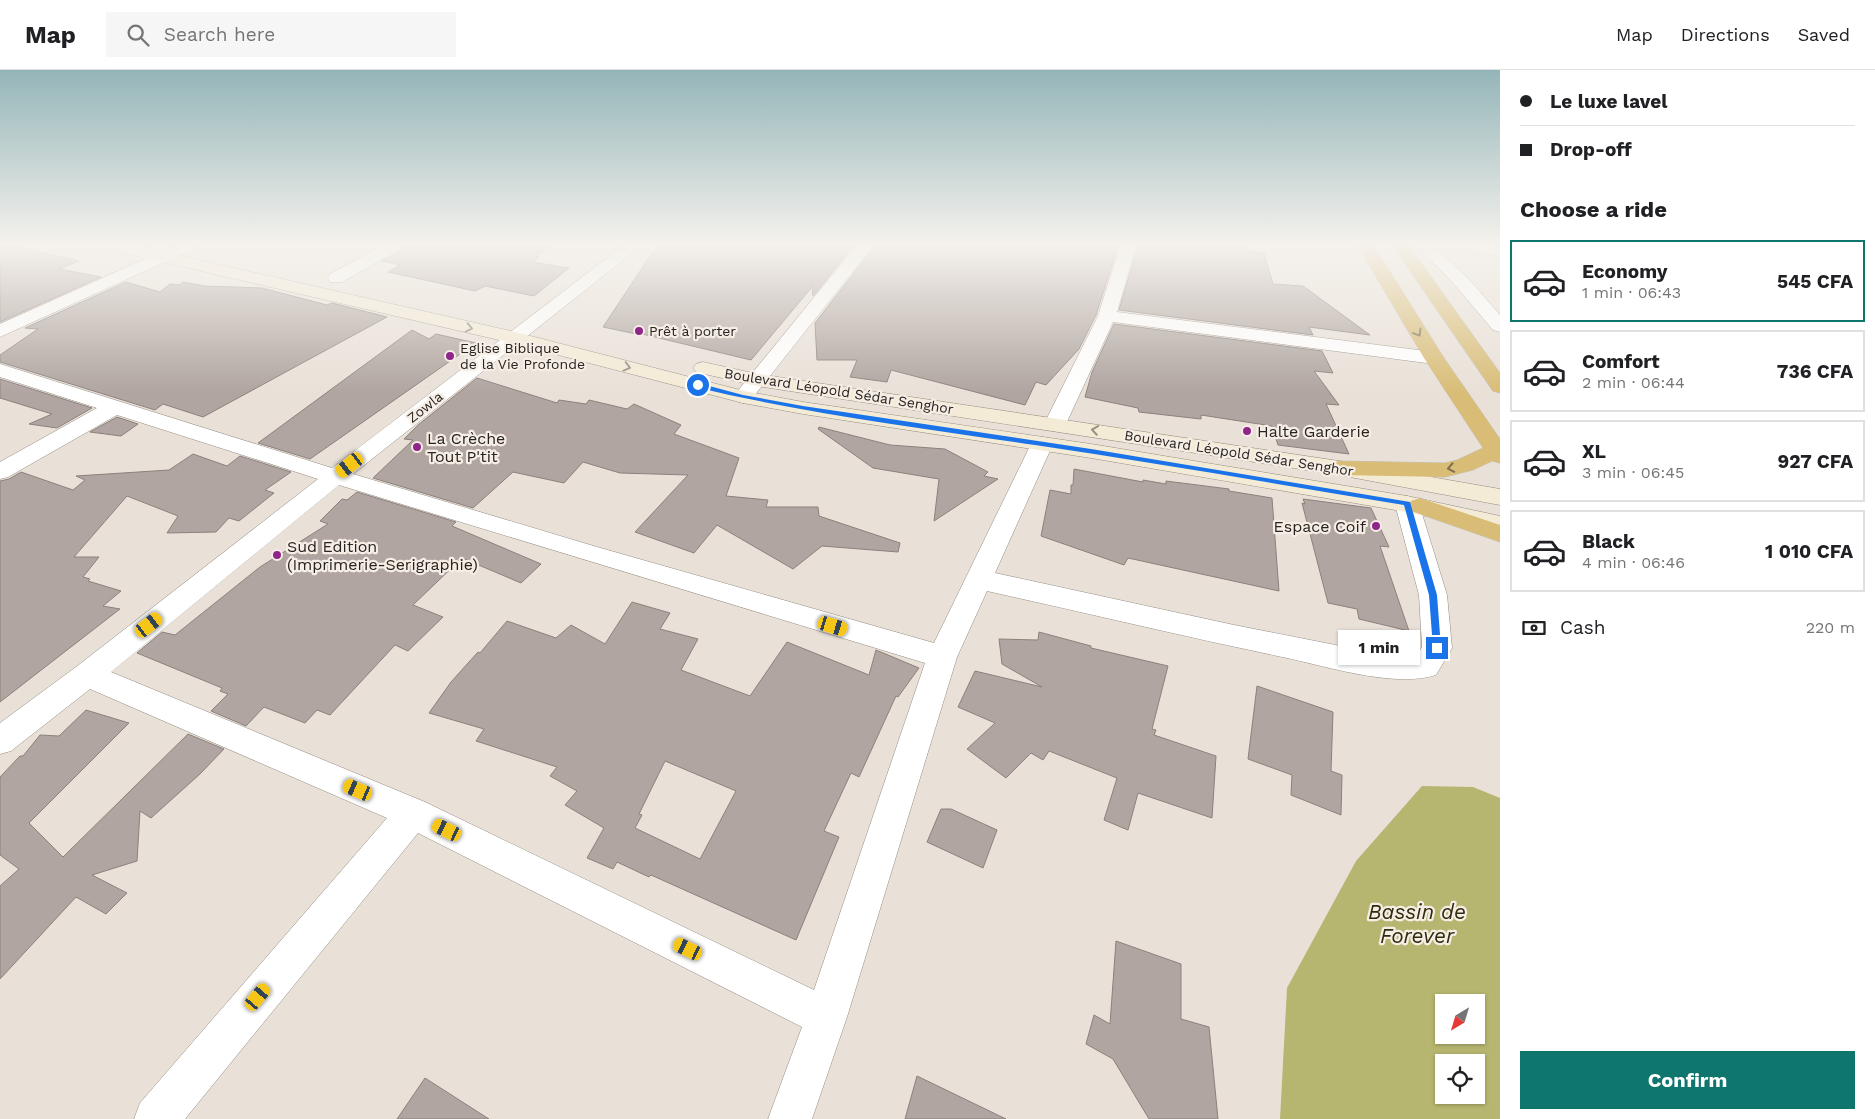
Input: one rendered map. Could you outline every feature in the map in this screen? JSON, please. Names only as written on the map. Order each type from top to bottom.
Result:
[{"type":"highway","points":[[1339,468],[1445,470],[1498,453],[1434,358],[1396,295]]},
{"type":"highway","points":[[1435,295],[1500,387]]},
{"type":"highway","points":[[1413,505],[1500,534]]},
{"type":"main road","name":"Boulevard Léopold Sédar Senghor","points":[[328,295],[514,338],[743,397],[803,408],[1049,434],[1339,468],[1500,497]]},
{"type":"main road","name":"Boulevard Léopold Sédar Senghor","points":[[409,295],[757,380],[1049,434],[1413,505],[1500,524]]},
{"type":"street","points":[[0,331],[80,295]]},
{"type":"street","name":"Zowla","points":[[0,741],[87,675],[335,477],[571,295]]},
{"type":"street","points":[[743,397],[826,295]]},
{"type":"street","points":[[790,1119],[826,1017],[942,657],[977,579],[1107,316],[1113,295]]},
{"type":"street","points":[[1473,295],[1500,326]]},
{"type":"street","points":[[1107,316],[1434,358]]},
{"type":"street","points":[[0,370],[114,408],[335,477],[616,562],[942,657]]},
{"type":"street","points":[[0,472],[114,408]]},
{"type":"street","points":[[977,579],[1234,636],[1396,669],[1424,667],[1437,648],[1433,595],[1413,505]]},
{"type":"street","points":[[87,675],[413,813],[826,1017]]},
{"type":"street","points":[[156,1119],[413,813]]},
{"type":"water","name":"Bassin de Forever","points":[[1422,786],[1473,787],[1500,798],[1500,1119],[1280,1119],[1287,988],[1356,861]]},
{"type":"building","points":[[0,295],[61,295],[0,322]]},
{"type":"building","points":[[98,295],[289,295],[327,305],[332,303],[387,317],[203,417],[163,404],[155,410],[0,362],[0,355],[38,329],[25,328]]},
{"type":"building","points":[[624,295],[805,295],[751,360],[642,334],[603,327]]},
{"type":"building","points":[[837,295],[1102,295],[1096,315],[1079,349],[1046,385],[1036,382],[1025,405],[891,370],[887,382],[850,377],[857,360],[817,360],[815,323]]},
{"type":"building","points":[[1123,295],[1315,295],[1370,335],[1309,327],[1313,335],[1119,310]]},
{"type":"building","points":[[1114,324],[1322,351],[1333,373],[1314,371],[1339,405],[1326,404],[1349,454],[1278,445],[1272,426],[1201,415],[1201,419],[1139,412],[1138,408],[1085,397],[1092,372]]},
{"type":"building","points":[[412,330],[429,339],[436,334],[476,343],[310,459],[258,443]]},
{"type":"building","points":[[477,378],[557,403],[559,400],[586,404],[589,400],[627,409],[634,404],[681,425],[674,434],[739,458],[726,496],[768,500],[766,507],[818,507],[819,516],[900,543],[898,552],[822,546],[793,569],[717,525],[694,553],[635,532],[688,475],[620,473],[583,462],[564,483],[513,472],[473,508],[373,478],[413,440],[404,439],[418,425]]},
{"type":"building","points":[[0,379],[92,408],[57,428],[29,424],[52,414],[0,398]]},
{"type":"building","points":[[117,417],[138,424],[121,436],[90,432]]},
{"type":"building","points":[[819,427],[890,445],[945,449],[988,472],[984,476],[998,479],[934,521],[939,479],[873,468],[818,429]]},
{"type":"building","points":[[193,454],[227,466],[240,456],[291,472],[265,490],[274,493],[239,521],[229,518],[216,532],[167,533],[178,516],[127,496],[74,557],[99,557],[83,577],[90,579],[88,581],[121,591],[103,606],[120,609],[0,702],[0,481],[9,479],[21,472],[73,490],[85,480],[76,476],[169,470]]},
{"type":"building","points":[[1074,469],[1143,482],[1143,480],[1166,484],[1166,481],[1229,489],[1229,491],[1272,498],[1279,591],[1128,558],[1124,565],[1041,536],[1050,490],[1071,494]]},
{"type":"building","points":[[357,492],[456,522],[452,526],[541,564],[521,583],[462,558],[413,605],[443,617],[408,651],[395,645],[330,715],[317,710],[305,723],[264,707],[246,726],[211,711],[228,694],[220,691],[222,688],[137,653],[162,632],[175,635],[260,567],[328,524],[320,521],[342,499],[347,500]]},
{"type":"building","points":[[1303,499],[1371,508],[1389,547],[1380,546],[1409,631],[1359,619],[1357,609],[1328,603],[1302,503],[1305,504]]},
{"type":"building","points":[[632,602],[670,613],[660,629],[698,639],[681,670],[750,696],[787,642],[869,675],[876,650],[919,668],[898,697],[896,696],[859,777],[851,773],[824,831],[839,837],[796,940],[651,875],[649,877],[617,862],[613,869],[587,858],[604,828],[565,805],[577,791],[550,776],[557,767],[476,741],[484,729],[429,713],[451,682],[478,652],[480,653],[507,621],[556,638],[571,625],[605,644]],"holes":[[[665,761],[736,791],[700,859],[635,828],[642,815],[639,814]]]},
{"type":"building","points":[[1039,632],[1091,646],[1091,648],[1168,666],[1152,729],[1156,730],[1154,735],[1216,756],[1212,818],[1138,793],[1128,830],[1104,820],[1117,778],[1049,751],[1043,760],[1031,753],[1006,778],[967,749],[995,723],[958,707],[975,671],[1042,687],[1002,664],[999,639],[1038,640]]},
{"type":"building","points":[[1257,686],[1333,712],[1331,771],[1342,775],[1341,815],[1291,795],[1292,775],[1248,759]]},
{"type":"building","points":[[86,710],[129,723],[29,823],[63,857],[188,734],[224,749],[200,774],[151,818],[140,811],[137,861],[92,875],[127,893],[106,914],[76,897],[0,979],[0,886],[19,869],[0,855],[0,777],[20,756],[23,756],[40,735],[59,736]]},
{"type":"building","points":[[941,809],[951,809],[997,830],[983,868],[927,842]]},
{"type":"building","points":[[1116,941],[1181,964],[1181,1019],[1209,1027],[1218,1119],[1149,1119],[1113,1059],[1086,1044],[1094,1015],[1110,1024]]},
{"type":"building","points":[[917,1076],[1006,1119],[905,1119]]},
{"type":"building","points":[[425,1078],[489,1119],[397,1119]]},
{"type":"place","name":"Prêt à porter","points":[[639,331]]},
{"type":"place","name":"Eglise Biblique de la Vie Profonde","points":[[450,356]]},
{"type":"place","name":"Halte Garderie","points":[[1247,431]]},
{"type":"place","name":"La Crèche Tout P'tit","points":[[417,447]]},
{"type":"place","name":"Espace Coif","points":[[1376,526]]},
{"type":"place","name":"Sud Edition (Imprimerie-Serigraphie)","points":[[277,555]]},
{"type":"route","points":[[698,385],[743,397],[803,408],[1091,451],[1407,504],[1433,595],[1437,648]]}]
